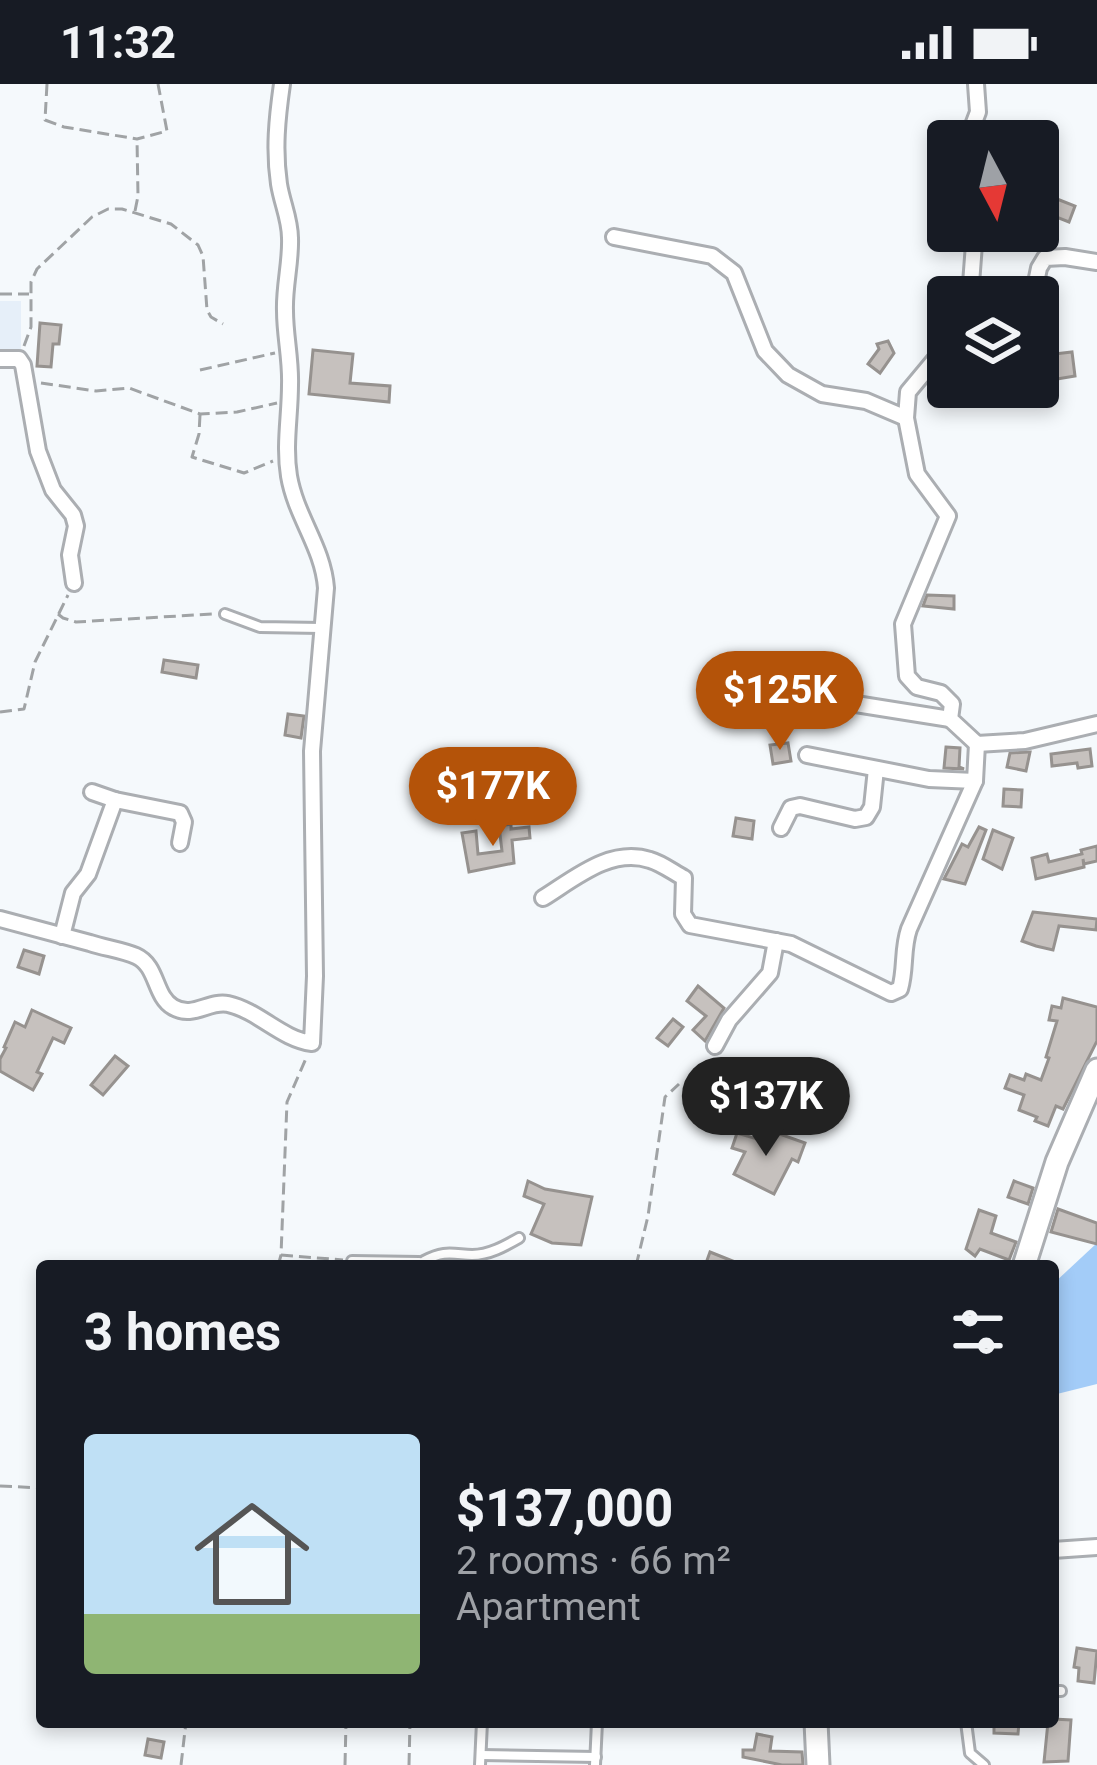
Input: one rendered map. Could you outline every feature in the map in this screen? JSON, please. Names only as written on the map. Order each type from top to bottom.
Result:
[{"type":"main road","points":[[1026,1260],[1058,1162],[1097,1070]]},
{"type":"main road","points":[[816,1728],[818,1765]]},
{"type":"street","points":[[0,919],[139,957],[150,968],[163,997],[180,1010],[228,1004],[259,1016],[298,1041],[312,1043],[312,752],[326,588],[325,567],[296,506],[288,460],[285,296],[291,241],[274,143],[282,84]]},
{"type":"street","points":[[975,120],[976,84]]},
{"type":"street","points":[[614,237],[712,256],[734,273],[766,351],[788,375],[821,394],[866,400],[906,418]]},
{"type":"street","points":[[1037,276],[1045,258],[1097,262]]},
{"type":"street","points":[[0,359],[19,359],[38,451],[53,490],[73,514],[74,583]]},
{"type":"street","points":[[927,369],[908,392],[906,418],[917,474],[949,516],[903,624],[907,676],[916,687],[941,693],[952,704],[950,718]]},
{"type":"street","points":[[543,898],[596,865],[623,857],[648,859],[685,878],[683,914],[690,925],[791,944],[891,993],[900,989],[903,945],[975,781],[976,744],[950,718],[837,701],[792,706],[783,715]]},
{"type":"street","points":[[976,744],[1024,741],[1097,724]]},
{"type":"street","points":[[807,755],[929,779],[975,781]]},
{"type":"street","points":[[781,828],[791,808],[800,806],[855,819],[866,817],[872,807],[876,769]]},
{"type":"street","points":[[92,792],[180,814],[184,822],[180,843]]},
{"type":"street","points":[[62,936],[73,893],[88,874],[115,800]]},
{"type":"street","points":[[716,1046],[729,1020],[770,974],[776,941]]},
{"type":"street","points":[[1059,1550],[1097,1547]]},
{"type":"lane","points":[[225,614],[260,627],[322,628]]},
{"type":"lane","points":[[425,1260],[453,1252],[476,1256],[519,1238]]},
{"type":"lane","points":[[482,1728],[480,1760],[596,1761],[597,1728]]},
{"type":"lane","points":[[967,1728],[970,1753],[984,1765]]},
{"type":"path","points":[[47,84],[45,120],[64,128],[137,139],[166,131],[158,84]]},
{"type":"path","points":[[134,213],[137,139]]},
{"type":"path","points":[[19,359],[31,327],[31,282],[38,269],[92,217],[108,209],[171,224],[198,245],[207,310],[223,324]]},
{"type":"path","points":[[0,294],[31,294]]},
{"type":"path","points":[[200,370],[288,350]]},
{"type":"path","points":[[27,382],[96,392],[129,388],[200,414],[236,412],[290,399]]},
{"type":"path","points":[[200,414],[192,457],[244,472],[288,460]]},
{"type":"path","points":[[0,712],[24,709],[35,662],[74,583]]},
{"type":"path","points":[[58,614],[76,622],[225,614]]},
{"type":"path","points":[[280,1260],[287,1102],[312,1043]]},
{"type":"path","points":[[637,1260],[665,1097],[679,1084]]},
{"type":"path","points":[[281,1255],[340,1260]]},
{"type":"path","points":[[0,1486],[36,1488]]},
{"type":"path","points":[[181,1765],[185,1728]]},
{"type":"path","points":[[345,1765],[346,1728]]},
{"type":"path","points":[[409,1765],[410,1728]]},
{"type":"shaded area","points":[[0,301],[21,301],[21,350],[11,350],[11,356],[0,356]]},
{"type":"shaded area","points":[[1097,1243],[1097,1384],[1059,1394],[1059,1278]]},
{"type":"building","points":[[1059,200],[1075,206],[1069,222],[1059,218]]},
{"type":"building","points":[[40,323],[61,325],[51,367],[37,366]]},
{"type":"building","points":[[888,341],[894,353],[880,373],[868,364],[879,349],[877,344]]},
{"type":"building","points":[[313,350],[353,354],[350,383],[390,386],[389,402],[309,394]]},
{"type":"building","points":[[1072,352],[1075,376],[1059,379],[1059,353]]},
{"type":"building","points":[[927,595],[954,596],[954,609],[923,606]]},
{"type":"building","points":[[164,660],[198,665],[196,678],[162,672]]},
{"type":"building","points":[[288,714],[304,716],[301,738],[285,735]]},
{"type":"building","points":[[788,743],[791,761],[773,764],[770,745]]},
{"type":"building","points":[[946,747],[960,748],[959,767],[964,769],[944,768]]},
{"type":"building","points":[[1090,749],[1092,766],[1052,766],[1051,754]]},
{"type":"building","points":[[1030,752],[1026,771],[1007,767],[1010,753]]},
{"type":"building","points":[[1004,789],[1022,790],[1021,807],[1003,806]]},
{"type":"building","points":[[736,818],[754,821],[752,839],[733,836]]},
{"type":"building","points":[[511,824],[511,829],[529,827],[530,838],[512,840],[514,863],[469,872],[462,833],[476,831],[478,854],[502,851],[499,826]]},
{"type":"building","points":[[979,827],[986,830],[965,884],[944,879],[962,844],[968,847]]},
{"type":"building","points":[[993,830],[1013,838],[1002,869],[983,859]]},
{"type":"building","points":[[1097,846],[1097,861],[1084,864],[1083,859],[1084,867],[1036,879],[1032,858],[1047,854],[1049,862]]},
{"type":"building","points":[[1033,912],[1097,919],[1096,930],[1059,926],[1053,950],[1036,946],[1022,941]]},
{"type":"building","points":[[24,950],[44,956],[39,974],[18,967]]},
{"type":"building","points":[[698,986],[724,1008],[705,1041],[693,1030],[706,1016],[687,1001]]},
{"type":"building","points":[[1063,998],[1097,1007],[1097,1041],[1063,1109],[1056,1106],[1048,1126],[1019,1110],[1024,1095],[1005,1088],[1010,1075],[1041,1080],[1057,1021],[1049,1020],[1052,1006],[1061,1008]]},
{"type":"building","points":[[32,1010],[71,1028],[64,1043],[53,1038],[33,1090],[0,1071],[15,1022],[25,1027]]},
{"type":"building","points":[[673,1019],[683,1027],[668,1046],[657,1038]]},
{"type":"building","points":[[115,1056],[128,1066],[103,1095],[91,1085]]},
{"type":"building","points":[[737,1133],[771,1143],[777,1133],[805,1143],[798,1162],[792,1159],[774,1194],[734,1174],[745,1152],[732,1148]]},
{"type":"building","points":[[528,1181],[545,1189],[592,1197],[581,1245],[552,1243],[531,1234],[544,1204],[524,1196]]},
{"type":"building","points":[[1014,1181],[1033,1188],[1028,1204],[1008,1197]]},
{"type":"building","points":[[1058,1209],[1097,1223],[1097,1244],[1051,1232]]},
{"type":"building","points":[[979,1210],[996,1216],[991,1233],[1016,1242],[1009,1260],[980,1249],[975,1256],[966,1249]]},
{"type":"building","points":[[710,1252],[730,1260],[707,1260]]},
{"type":"building","points":[[1077,1648],[1097,1651],[1094,1683],[1078,1681]]},
{"type":"building","points":[[1059,1719],[1071,1720],[1068,1761],[1044,1762],[1047,1728],[1059,1728]]},
{"type":"building","points":[[994,1728],[1018,1728],[1018,1734],[994,1733]]},
{"type":"building","points":[[757,1734],[772,1737],[770,1751],[802,1752],[803,1765],[743,1757],[743,1750],[754,1750]]},
{"type":"building","points":[[148,1739],[164,1742],[161,1758],[145,1755]]}]
